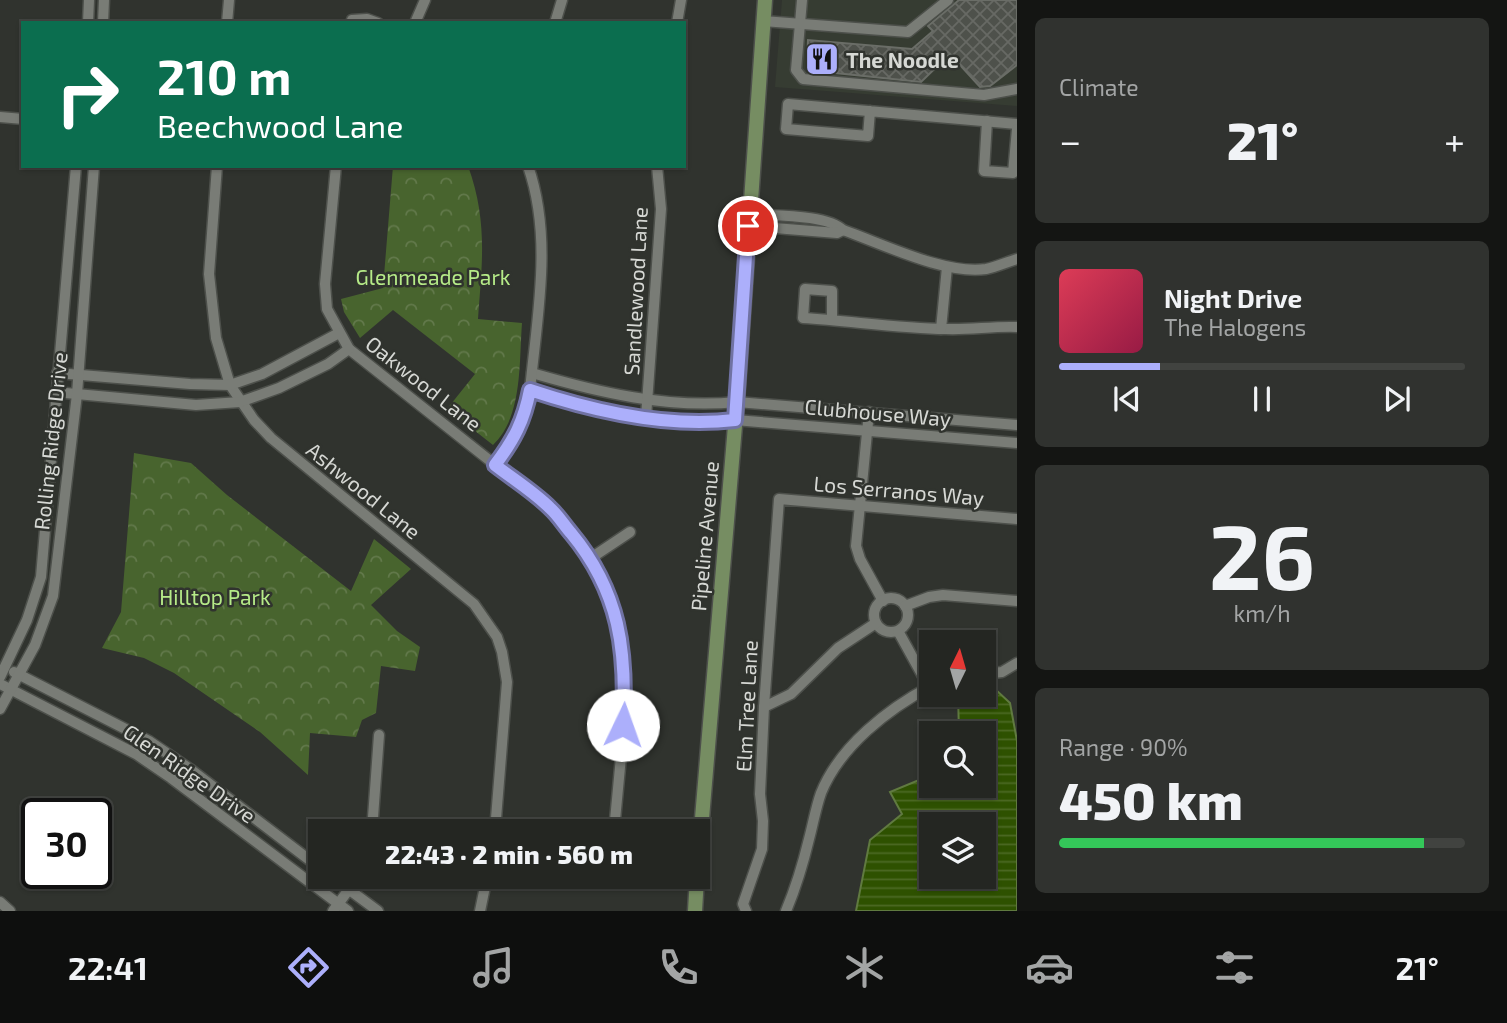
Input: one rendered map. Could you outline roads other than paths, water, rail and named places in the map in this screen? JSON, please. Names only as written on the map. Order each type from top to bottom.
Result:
[{"type":"main road","name":"Pipeline Avenue","points":[[702,819],[737,402],[765,0]]},
{"type":"main road","points":[[695,911],[696,889]]},
{"type":"street","points":[[88,21],[89,0]]},
{"type":"street","points":[[103,21],[104,0]]},
{"type":"street","points":[[227,21],[229,0]]},
{"type":"street","points":[[416,21],[425,0]]},
{"type":"street","points":[[556,21],[562,0]]},
{"type":"street","points":[[677,21],[681,0]]},
{"type":"street","points":[[802,0],[796,70],[798,76],[803,79],[984,95],[1017,89]]},
{"type":"street","points":[[763,21],[908,32],[948,0]]},
{"type":"street","points":[[870,111],[868,136],[786,129],[788,104],[870,111],[987,121],[1017,124]]},
{"type":"street","points":[[0,117],[21,119]]},
{"type":"street","points":[[987,121],[984,171],[1013,173],[1017,130]]},
{"type":"street","name":"Rolling Ridge Drive","points":[[2,670],[27,620],[41,576],[76,168]]},
{"type":"street","name":"Rolling Ridge Drive","points":[[0,709],[5,686],[18,674],[40,635],[53,596],[77,394],[94,168]]},
{"type":"street","name":"Ashwood Lane","points":[[217,168],[209,275],[216,338],[230,385],[240,402],[271,438],[474,604],[489,622],[502,652],[507,682],[496,819]]},
{"type":"street","name":"Oakwood Lane","points":[[336,168],[325,284],[327,309],[349,349],[551,509],[591,558],[607,594],[621,636],[625,683],[615,819]]},
{"type":"street","points":[[495,465],[516,439],[527,407],[532,373],[542,251],[541,210],[529,168]]},
{"type":"street","name":"Sandlewood Lane","points":[[646,417],[661,209],[657,168]]},
{"type":"street","points":[[749,220],[837,224],[843,230],[947,267],[965,270],[986,268],[1017,259]]},
{"type":"street","points":[[942,329],[947,267]]},
{"type":"street","points":[[832,320],[942,329],[1017,327]]},
{"type":"street","points":[[57,373],[230,385],[262,374],[339,333]]},
{"type":"street","points":[[55,392],[196,405],[240,402],[279,388],[328,364],[349,349]]},
{"type":"street","name":"Clubhouse Way","points":[[532,373],[593,390],[648,399],[717,404],[737,402],[1017,425]]},
{"type":"street","name":"Clubhouse Way","points":[[530,390],[591,409],[646,417],[715,423],[735,420],[1017,443]]},
{"type":"street","points":[[869,412],[856,545],[860,559],[883,601]]},
{"type":"street","name":"Los Serranos Way","points":[[779,499],[1017,519]]},
{"type":"street","name":"Elm Tree Lane","points":[[746,911],[743,904],[762,849],[760,794],[764,706],[779,499]]},
{"type":"street","points":[[591,558],[630,532]]},
{"type":"street","points":[[905,606],[943,594],[1017,601]]},
{"type":"street","points":[[897,600],[905,606],[907,620],[898,631],[886,631],[876,623],[875,610],[883,601],[897,600]]},
{"type":"street","points":[[764,706],[792,694],[838,648],[876,623]]},
{"type":"street","points":[[898,631],[919,667]]},
{"type":"street","points":[[996,673],[1017,663]]},
{"type":"street","name":"Glen Ridge Drive","points":[[2,670],[18,674],[149,741],[308,859]]},
{"type":"street","name":"Glen Ridge Drive","points":[[5,686],[136,754],[340,909]]},
{"type":"street","points":[[786,911],[799,879],[821,794],[833,770],[878,721],[919,693]]},
{"type":"street","points":[[373,819],[379,735]]},
{"type":"street","points":[[347,889],[378,911]]},
{"type":"street","points":[[480,911],[485,889]]},
{"type":"street","points":[[340,909],[350,891]]},
{"type":"street","points":[[0,902],[10,911]]},
{"type":"place","name":"The Noodle","points":[[822,59]]},
{"type":"park label","name":"Glenmeade Park","points":[[433,276]]},
{"type":"park label","name":"Hilltop Park","points":[[215,596]]}]
